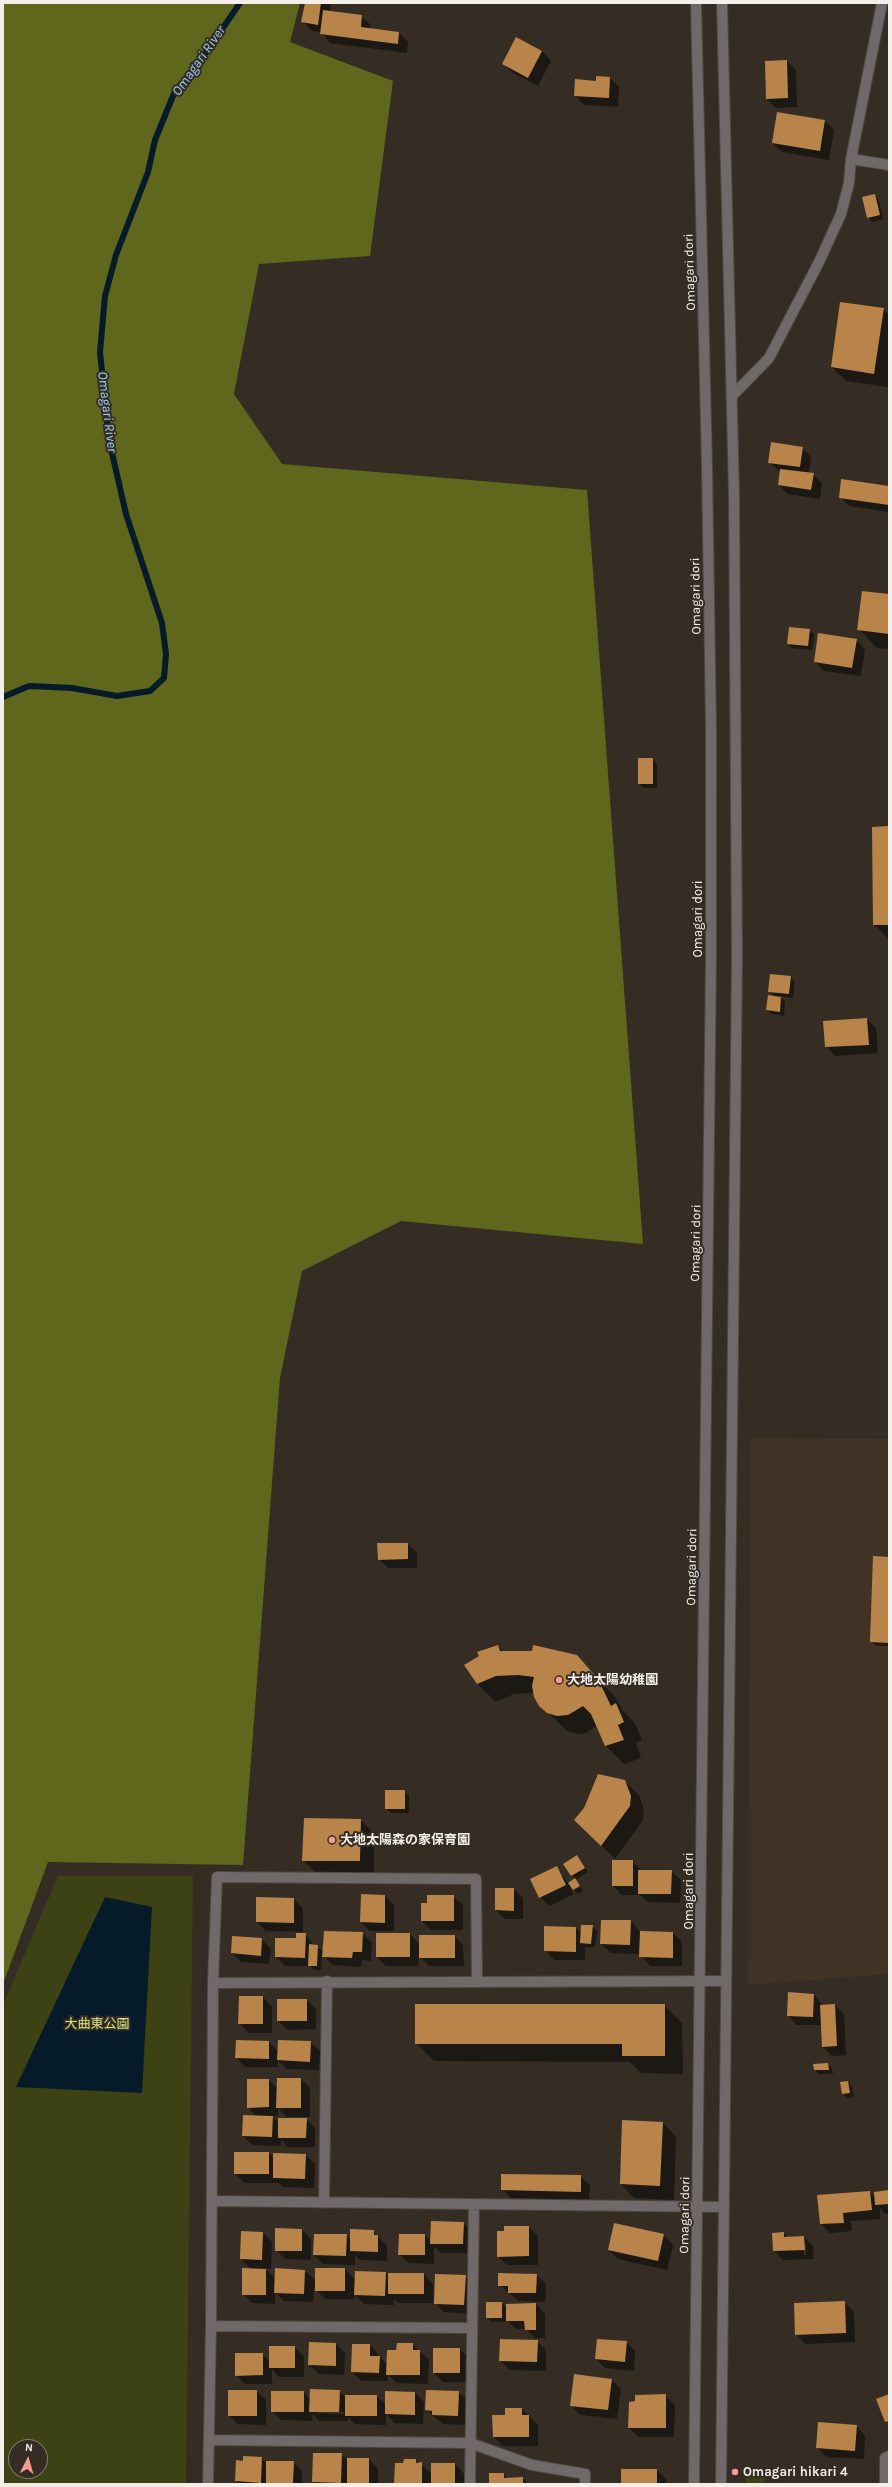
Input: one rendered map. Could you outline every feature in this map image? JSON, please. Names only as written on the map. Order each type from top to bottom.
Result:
[{"type":"street","name":"Omagari dori","points":[[694,2484],[702,1981],[711,1087],[711,727],[705,326],[696,3]]},
{"type":"street","points":[[721,2484],[737,1053],[737,722],[732,396],[722,3]]},
{"type":"street","points":[[732,396],[769,358],[819,262],[841,214],[849,183],[851,159],[882,3]]},
{"type":"street","points":[[851,159],[889,165]]},
{"type":"street","points":[[208,2484],[210,2440],[213,1983],[217,1877],[476,1880],[477,1982]]},
{"type":"street","points":[[213,1983],[327,1981],[726,1981]]},
{"type":"street","points":[[324,2203],[327,1981]]},
{"type":"street","points":[[212,2201],[474,2206],[724,2207]]},
{"type":"street","points":[[470,2484],[474,2206]]},
{"type":"street","points":[[211,2326],[472,2328]]},
{"type":"street","points":[[210,2440],[470,2443],[532,2465],[585,2474],[585,2484]]},
{"type":"street","points":[[885,2484],[884,2458],[889,2456]]},
{"type":"shaded area","points":[[750,1438],[889,1439],[889,1974],[748,1985]]},
{"type":"green space","points":[[3,3],[300,3],[290,42],[393,81],[370,256],[259,264],[234,394],[282,464],[587,490],[643,1244],[401,1221],[302,1271],[280,1378],[243,1865],[48,1862],[3,1984]]},
{"type":"green space","name":"大曲東公園","points":[[58,1876],[193,1876],[186,2484],[3,2484],[3,2005]]},
{"type":"green space","points":[[746,2474],[764,2474],[765,2484],[745,2484]]},
{"type":"water","points":[[105,1897],[152,1907],[142,2093],[16,2087]]},
{"type":"building","points":[[305,3],[321,3],[318,25],[301,22]]},
{"type":"building","points":[[323,10],[362,15],[361,27],[399,32],[398,44],[320,34]]},
{"type":"building","points":[[516,37],[542,51],[528,78],[502,64]]},
{"type":"building","points":[[787,60],[788,98],[766,99],[765,61]]},
{"type":"building","points":[[596,76],[610,77],[609,98],[574,96],[575,79],[596,81]]},
{"type":"building","points":[[777,112],[825,120],[820,151],[772,143]]},
{"type":"building","points":[[875,194],[880,215],[867,218],[862,197]]},
{"type":"building","points":[[840,302],[884,308],[874,374],[831,367]]},
{"type":"building","points":[[771,442],[803,447],[800,467],[768,463]]},
{"type":"building","points":[[780,469],[814,473],[811,490],[778,485]]},
{"type":"building","points":[[841,479],[889,486],[889,505],[839,498]]},
{"type":"building","points":[[862,591],[889,594],[889,634],[857,630]]},
{"type":"building","points":[[789,627],[810,629],[808,646],[787,644]]},
{"type":"building","points":[[818,633],[857,639],[852,668],[814,662]]},
{"type":"building","points":[[638,758],[653,758],[653,784],[638,784]]},
{"type":"building","points":[[889,826],[889,925],[873,925],[872,827]]},
{"type":"building","points":[[770,974],[791,976],[789,994],[768,992]]},
{"type":"building","points":[[768,995],[781,997],[780,1012],[766,1010]]},
{"type":"building","points":[[867,1018],[869,1045],[825,1047],[823,1021]]},
{"type":"building","points":[[377,1543],[408,1543],[408,1559],[378,1560]]},
{"type":"building","points":[[873,1556],[889,1557],[889,1643],[870,1642]]},
{"type":"building","points":[[498,1645],[500,1651],[532,1651],[533,1645],[577,1655],[598,1679],[611,1706],[616,1703],[624,1722],[618,1725],[624,1740],[605,1746],[591,1714],[583,1706],[568,1715],[557,1716],[547,1713],[539,1706],[534,1697],[532,1686],[534,1677],[518,1675],[496,1676],[477,1684],[464,1665],[479,1656],[477,1652]]},
{"type":"building","points":[[598,1774],[625,1780],[631,1796],[630,1806],[601,1846],[574,1820],[584,1808]]},
{"type":"building","points":[[385,1790],[405,1790],[405,1809],[385,1809]]},
{"type":"building","name":"大地太陽森の家保育園","points":[[304,1818],[361,1819],[360,1861],[302,1861]]},
{"type":"building","points":[[577,1855],[585,1868],[571,1876],[563,1864]]},
{"type":"building","points":[[612,1860],[633,1860],[633,1886],[612,1886]]},
{"type":"building","points":[[557,1866],[566,1885],[539,1898],[530,1879]]},
{"type":"building","points":[[638,1870],[672,1870],[671,1894],[638,1894]]},
{"type":"building","points":[[575,1878],[580,1886],[573,1890],[568,1883]]},
{"type":"building","points":[[495,1888],[514,1888],[514,1911],[495,1910]]},
{"type":"building","points":[[361,1894],[385,1895],[385,1923],[360,1922]]},
{"type":"building","points":[[427,1895],[454,1895],[454,1921],[421,1921],[421,1903],[427,1903]]},
{"type":"building","points":[[256,1897],[294,1898],[294,1923],[256,1922]]},
{"type":"building","points":[[601,1920],[631,1920],[630,1945],[600,1944]]},
{"type":"building","points":[[581,1925],[593,1925],[591,1944],[580,1943]]},
{"type":"building","points":[[544,1926],[576,1927],[576,1952],[544,1951]]},
{"type":"building","points":[[324,1931],[363,1932],[362,1952],[353,1952],[352,1958],[322,1957]]},
{"type":"building","points":[[640,1931],[673,1932],[673,1958],[639,1957]]},
{"type":"building","points":[[296,1933],[306,1933],[305,1958],[275,1957],[275,1938],[296,1938]]},
{"type":"building","points":[[376,1933],[410,1933],[410,1957],[376,1957]]},
{"type":"building","points":[[419,1935],[455,1935],[455,1958],[419,1958]]},
{"type":"building","points":[[232,1936],[262,1938],[261,1956],[231,1953]]},
{"type":"building","points":[[309,1944],[318,1945],[317,1966],[308,1966]]},
{"type":"building","points":[[788,1992],[814,1994],[813,2017],[787,2016]]},
{"type":"building","points":[[239,1996],[263,1996],[263,2024],[238,2024]]},
{"type":"building","points":[[277,1999],[307,1999],[307,2021],[277,2021]]},
{"type":"building","points":[[415,2004],[665,2004],[665,2056],[622,2056],[622,2044],[415,2044]]},
{"type":"building","points":[[835,2004],[837,2046],[822,2047],[820,2005]]},
{"type":"building","points":[[236,2040],[269,2041],[269,2059],[235,2058]]},
{"type":"building","points":[[278,2040],[311,2041],[310,2062],[277,2060]]},
{"type":"building","points":[[828,2063],[829,2070],[814,2070],[813,2064]]},
{"type":"building","points":[[277,2078],[301,2078],[301,2108],[276,2108]]},
{"type":"building","points":[[247,2079],[269,2079],[269,2107],[247,2108]]},
{"type":"building","points":[[848,2081],[850,2093],[842,2094],[840,2082]]},
{"type":"building","points":[[243,2115],[273,2116],[272,2137],[242,2136]]},
{"type":"building","points":[[278,2118],[307,2118],[306,2138],[278,2138]]},
{"type":"building","points":[[622,2120],[663,2122],[660,2186],[620,2184]]},
{"type":"building","points":[[234,2152],[269,2152],[269,2174],[234,2174]]},
{"type":"building","points":[[273,2153],[306,2154],[305,2179],[273,2178]]},
{"type":"building","points":[[501,2174],[581,2175],[581,2192],[501,2190]]},
{"type":"building","points":[[889,2190],[889,2204],[875,2205],[874,2192]]},
{"type":"building","points":[[870,2191],[872,2210],[843,2213],[844,2223],[820,2224],[817,2195]]},
{"type":"building","points":[[431,2221],[464,2222],[463,2244],[430,2244]]},
{"type":"building","points":[[614,2223],[664,2234],[658,2261],[608,2250]]},
{"type":"building","points":[[504,2226],[529,2226],[529,2256],[497,2257],[497,2231],[504,2231]]},
{"type":"building","points":[[275,2228],[302,2229],[302,2251],[275,2251]]},
{"type":"building","points":[[350,2229],[374,2230],[374,2235],[378,2235],[378,2252],[350,2251]]},
{"type":"building","points":[[241,2231],[263,2232],[262,2260],[240,2259]]},
{"type":"building","points":[[784,2232],[784,2237],[804,2236],[805,2250],[773,2251],[772,2233]]},
{"type":"building","points":[[314,2234],[347,2234],[346,2256],[313,2255]]},
{"type":"building","points":[[399,2234],[425,2234],[425,2255],[398,2255]]},
{"type":"building","points":[[242,2268],[266,2269],[266,2295],[242,2295]]},
{"type":"building","points":[[275,2268],[305,2270],[304,2294],[274,2293]]},
{"type":"building","points":[[315,2268],[345,2268],[345,2291],[315,2291]]},
{"type":"building","points":[[355,2271],[386,2272],[385,2296],[354,2295]]},
{"type":"building","points":[[388,2273],[424,2273],[424,2294],[388,2294]]},
{"type":"building","points":[[498,2273],[537,2274],[536,2293],[508,2293],[508,2286],[498,2286]]},
{"type":"building","points":[[435,2274],[466,2275],[464,2305],[434,2304]]},
{"type":"building","points":[[845,2301],[846,2333],[795,2335],[794,2303]]},
{"type":"building","points":[[486,2302],[502,2302],[502,2318],[486,2318]]},
{"type":"building","points":[[536,2303],[536,2330],[525,2330],[524,2321],[506,2321],[506,2304]]},
{"type":"building","points":[[500,2339],[538,2340],[537,2362],[499,2361]]},
{"type":"building","points":[[597,2339],[627,2341],[625,2362],[595,2359]]},
{"type":"building","points":[[309,2342],[336,2343],[336,2366],[308,2365]]},
{"type":"building","points":[[397,2343],[413,2343],[413,2350],[420,2350],[420,2375],[386,2375],[387,2350],[396,2350]]},
{"type":"building","points":[[352,2344],[370,2344],[370,2356],[380,2356],[379,2373],[351,2372]]},
{"type":"building","points":[[269,2346],[295,2346],[295,2368],[269,2368]]},
{"type":"building","points":[[433,2348],[460,2348],[460,2373],[433,2373]]},
{"type":"building","points":[[235,2353],[263,2353],[263,2375],[235,2376]]},
{"type":"building","points":[[574,2374],[612,2379],[608,2410],[570,2406]]},
{"type":"building","points":[[310,2389],[340,2390],[339,2412],[309,2412]]},
{"type":"building","points":[[228,2390],[257,2390],[257,2416],[228,2416]]},
{"type":"building","points":[[426,2390],[459,2391],[458,2416],[432,2415],[432,2411],[425,2410]]},
{"type":"building","points":[[271,2391],[304,2391],[304,2412],[271,2412]]},
{"type":"building","points":[[385,2391],[415,2392],[415,2415],[385,2414]]},
{"type":"building","points":[[666,2394],[666,2428],[628,2428],[629,2402],[635,2401],[635,2395]]},
{"type":"building","points":[[889,2394],[889,2421],[885,2422],[876,2399]]},
{"type":"building","points":[[345,2395],[377,2395],[377,2416],[345,2416]]},
{"type":"building","points":[[505,2408],[522,2408],[522,2415],[529,2415],[529,2437],[493,2437],[492,2415],[505,2415]]},
{"type":"building","points":[[818,2422],[857,2425],[855,2451],[816,2448]]},
{"type":"building","points":[[313,2453],[342,2453],[341,2483],[312,2482]]},
{"type":"building","points":[[243,2456],[262,2457],[261,2483],[235,2481],[236,2460],[243,2461]]},
{"type":"building","points":[[347,2458],[369,2458],[369,2484],[347,2484]]},
{"type":"building","points":[[404,2459],[416,2459],[416,2463],[422,2462],[422,2484],[394,2484],[395,2463],[403,2463]]},
{"type":"building","points":[[266,2461],[294,2461],[293,2483],[266,2483]]},
{"type":"building","points":[[431,2463],[455,2463],[455,2484],[431,2484]]},
{"type":"building","points":[[621,2469],[657,2469],[657,2484],[621,2484]]},
{"type":"building","points":[[489,2473],[504,2473],[504,2478],[523,2477],[523,2484],[489,2484]]},
{"type":"waterway","name":"Omagari River","points":[[3,697],[29,686],[72,688],[117,696],[150,691],[164,678],[166,654],[162,623],[126,514],[109,440],[100,352],[105,296],[116,255],[148,172],[155,140],[175,91],[198,64],[240,3]]},
{"type":"place","name":"大地太陽幼稚園","points":[[559,1680]]},
{"type":"place","name":"大地太陽森の家保育園","points":[[332,1840]]},
{"type":"place","name":"Omagari hikari 4","points":[[735,2472]]}]
